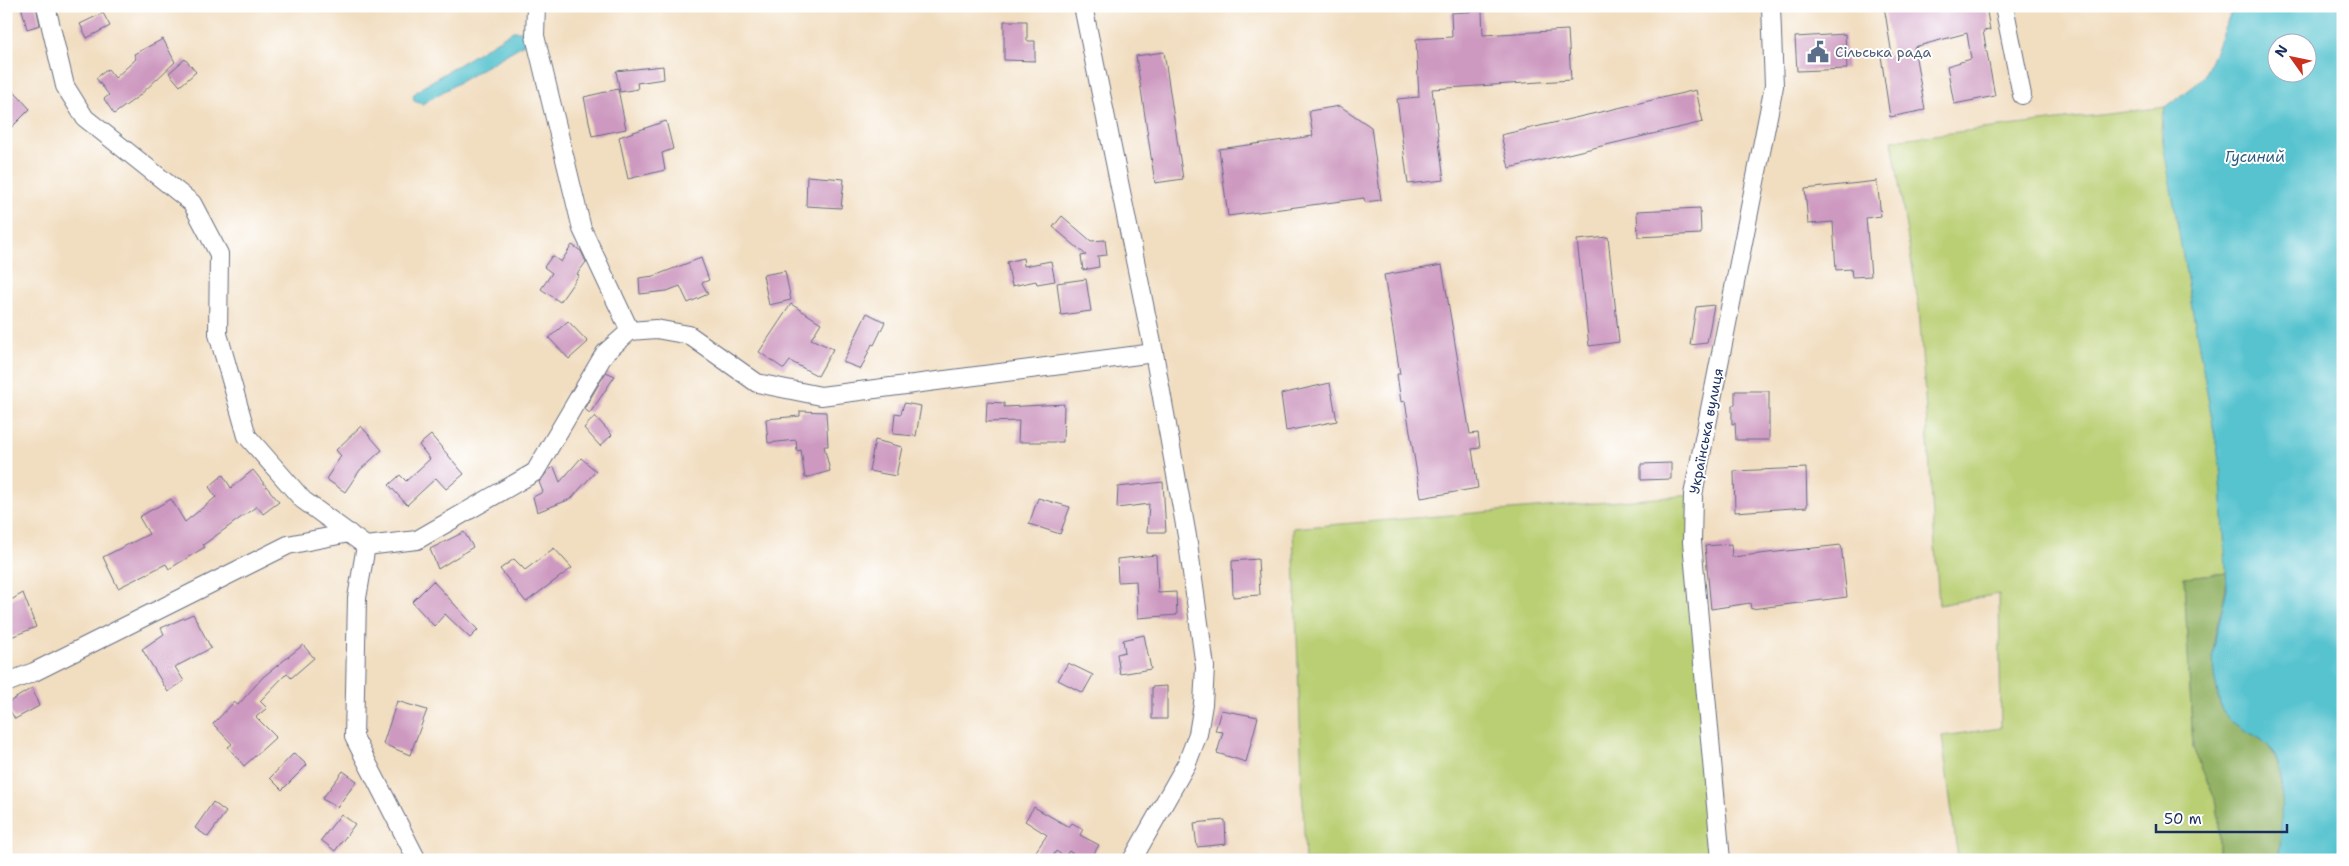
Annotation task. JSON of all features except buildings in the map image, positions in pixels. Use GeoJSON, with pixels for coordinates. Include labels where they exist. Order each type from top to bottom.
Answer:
{"type":"FeatureCollection","features":[{"type":"Feature","properties":{"kind":"street"},"geometry":{"type":"LineString","coordinates":[[46,6],[65,86],[86,118],[192,203],[219,254],[218,334],[247,436],[303,500],[366,546],[417,540],[535,472],[604,353],[630,331],[656,329],[689,335],[757,383],[821,396],[1154,353]]}},
{"type":"Feature","properties":{"kind":"street"},"geometry":{"type":"LineString","coordinates":[[536,6],[535,36],[582,229],[630,331]]}},
{"type":"Feature","properties":{"kind":"street"},"geometry":{"type":"LineString","coordinates":[[1083,6],[1154,353],[1188,536],[1205,667],[1203,704],[1198,734],[1182,770],[1132,860]]}},
{"type":"Feature","properties":{"kind":"street","name":"Українська вулиця"},"geometry":{"type":"LineString","coordinates":[[1722,860],[1693,552],[1693,495],[1774,86],[1771,6]]}},
{"type":"Feature","properties":{"kind":"street"},"geometry":{"type":"LineString","coordinates":[[2004,6],[2022,95]]}},
{"type":"Feature","properties":{"kind":"street"},"geometry":{"type":"LineString","coordinates":[[6,683],[34,672],[288,545],[349,533]]}},
{"type":"Feature","properties":{"kind":"street"},"geometry":{"type":"LineString","coordinates":[[366,546],[357,598],[354,737],[417,860]]}},
{"type":"Feature","properties":{"kind":"green space"},"geometry":{"type":"Polygon","coordinates":[[[2166,107],[2162,118],[2161,130],[2220,465],[2227,573],[2184,577],[2193,748],[2217,804],[2219,860],[1958,860],[1942,736],[2001,728],[1999,594],[1939,605],[1919,308],[1892,140],[2166,107]]]}},
{"type":"Feature","properties":{"kind":"green space"},"geometry":{"type":"Polygon","coordinates":[[[1693,495],[1721,860],[1305,860],[1293,528],[1693,495]]]}},
{"type":"Feature","properties":{"kind":"green space"},"geometry":{"type":"Polygon","coordinates":[[[2227,573],[2226,590],[2215,636],[2214,649],[2214,669],[2219,698],[2224,714],[2239,727],[2262,740],[2271,750],[2278,764],[2283,796],[2280,860],[2219,860],[2217,804],[2193,748],[2184,577],[2227,573]]]}},
{"type":"Feature","properties":{"kind":"water","name":"Гусиний"},"geometry":{"type":"Polygon","coordinates":[[[2234,6],[2343,6],[2343,860],[2280,860],[2282,784],[2279,766],[2273,751],[2262,740],[2230,721],[2221,709],[2214,675],[2213,655],[2227,588],[2220,465],[2164,149],[2162,119],[2166,107],[2204,76],[2234,6]]]}},
{"type":"Feature","properties":{"kind":"water"},"geometry":{"type":"Polygon","coordinates":[[[513,31],[524,31],[524,44],[422,104],[414,101],[413,95],[424,86],[513,31]]]}},
{"type":"Feature","properties":{"kind":"place","name":"Сільська рада"},"geometry":{"type":"Point","coordinates":[1818,52]}}]}
